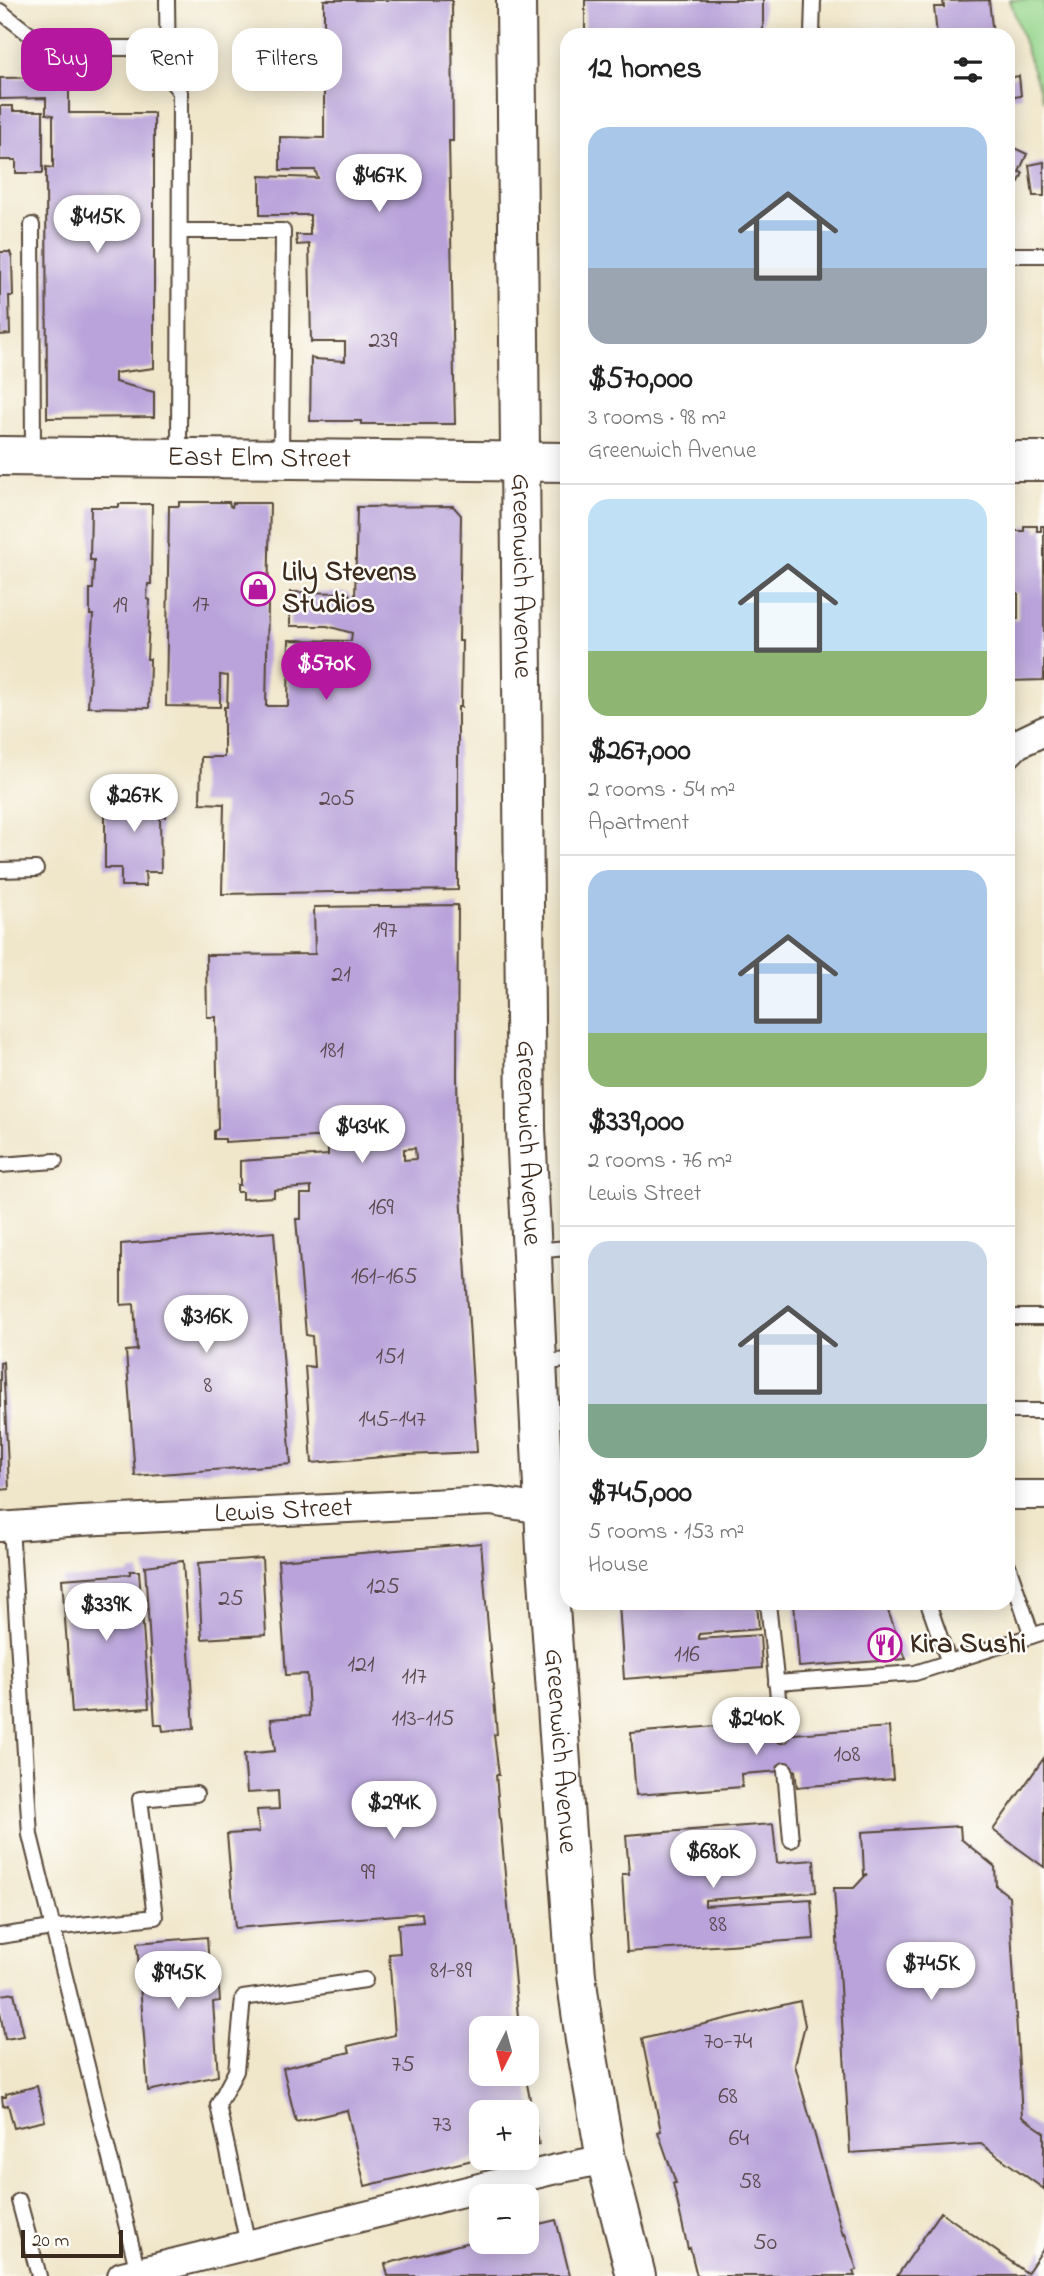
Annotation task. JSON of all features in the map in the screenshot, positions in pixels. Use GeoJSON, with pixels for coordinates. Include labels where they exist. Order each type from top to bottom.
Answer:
{"type":"FeatureCollection","features":[{"type":"Feature","properties":{"kind":"main road","name":"Greenwich Avenue"},"geometry":{"type":"LineString","coordinates":[[516,0],[524,1073],[549,1250],[555,1511],[576,1976],[606,2158],[636,2276]]}},
{"type":"Feature","properties":{"kind":"main road","name":"East Elm Street"},"geometry":{"type":"LineString","coordinates":[[16,456],[560,462]]}},
{"type":"Feature","properties":{"kind":"main road"},"geometry":{"type":"LineString","coordinates":[[1015,461],[1044,461]]}},
{"type":"Feature","properties":{"kind":"street"},"geometry":{"type":"LineString","coordinates":[[1015,746],[1044,732]]}},
{"type":"Feature","properties":{"kind":"street"},"geometry":{"type":"LineString","coordinates":[[1015,1495],[1044,1495]]}},
{"type":"Feature","properties":{"kind":"street","name":"Lewis Street"},"geometry":{"type":"LineString","coordinates":[[6,1527],[491,1501],[555,1511]]}},
{"type":"Feature","properties":{"kind":"street"},"geometry":{"type":"LineString","coordinates":[[130,2274],[606,2158]]}},
{"type":"Feature","properties":{"kind":"lane"},"geometry":{"type":"LineString","coordinates":[[167,0],[167,28]]}},
{"type":"Feature","properties":{"kind":"lane"},"geometry":{"type":"LineString","coordinates":[[812,28],[813,0]]}},
{"type":"Feature","properties":{"kind":"lane"},"geometry":{"type":"LineString","coordinates":[[0,11],[47,48],[126,48]]}},
{"type":"Feature","properties":{"kind":"lane"},"geometry":{"type":"LineString","coordinates":[[179,91],[179,458]]}},
{"type":"Feature","properties":{"kind":"lane"},"geometry":{"type":"LineString","coordinates":[[16,456],[32,225]]}},
{"type":"Feature","properties":{"kind":"lane"},"geometry":{"type":"LineString","coordinates":[[180,231],[283,231],[281,459]]}},
{"type":"Feature","properties":{"kind":"lane"},"geometry":{"type":"LineString","coordinates":[[1015,255],[1044,255]]}},
{"type":"Feature","properties":{"kind":"lane"},"geometry":{"type":"LineString","coordinates":[[0,870],[36,869]]}},
{"type":"Feature","properties":{"kind":"lane"},"geometry":{"type":"LineString","coordinates":[[0,1165],[55,1161]]}},
{"type":"Feature","properties":{"kind":"lane"},"geometry":{"type":"LineString","coordinates":[[1015,1317],[1044,1317]]}},
{"type":"Feature","properties":{"kind":"lane"},"geometry":{"type":"LineString","coordinates":[[1015,1412],[1044,1411]]}},
{"type":"Feature","properties":{"kind":"lane"},"geometry":{"type":"LineString","coordinates":[[6,1527],[30,1835],[130,2274]]}},
{"type":"Feature","properties":{"kind":"lane"},"geometry":{"type":"LineString","coordinates":[[776,1683],[915,1673],[1038,1634],[1015,1581]]}},
{"type":"Feature","properties":{"kind":"lane"},"geometry":{"type":"LineString","coordinates":[[769,1610],[782,1735]]}},
{"type":"Feature","properties":{"kind":"lane"},"geometry":{"type":"LineString","coordinates":[[930,1610],[949,1663]]}},
{"type":"Feature","properties":{"kind":"lane"},"geometry":{"type":"LineString","coordinates":[[785,1770],[791,1840]]}},
{"type":"Feature","properties":{"kind":"lane"},"geometry":{"type":"LineString","coordinates":[[0,1936],[155,1917],[140,1799],[196,1794]]}},
{"type":"Feature","properties":{"kind":"lane"},"geometry":{"type":"LineString","coordinates":[[248,2245],[218,2105],[236,2071],[243,1998],[365,1980]]}},
{"type":"Feature","properties":{"kind":"lane"},"geometry":{"type":"LineString","coordinates":[[19,2201],[39,2276]]}},
{"type":"Feature","properties":{"kind":"green space"},"geometry":{"type":"Polygon","coordinates":[[[1010,0],[1044,0],[1044,100],[1043,100],[1010,0]]]}},
{"type":"Feature","properties":{"kind":"building"},"geometry":{"type":"Polygon","coordinates":[[[324,0],[452,0],[453,141],[449,141],[455,424],[310,421],[311,357],[345,361],[345,342],[311,342],[309,244],[297,245],[296,235],[310,235],[310,215],[260,215],[260,176],[318,178],[315,170],[280,170],[280,137],[324,138],[324,91],[342,91],[342,28],[324,28],[324,0]]]}},
{"type":"Feature","properties":{"kind":"building"},"geometry":{"type":"Polygon","coordinates":[[[585,0],[763,0],[763,28],[585,28],[585,0]]]}},
{"type":"Feature","properties":{"kind":"building"},"geometry":{"type":"Polygon","coordinates":[[[989,0],[992,28],[936,28],[934,7],[944,7],[943,1],[989,0]]]}},
{"type":"Feature","properties":{"kind":"building"},"geometry":{"type":"Polygon","coordinates":[[[1019,76],[1021,96],[1015,97],[1015,77],[1019,76]]]}},
{"type":"Feature","properties":{"kind":"building"},"geometry":{"type":"Polygon","coordinates":[[[0,78],[21,78],[21,91],[69,91],[69,113],[154,113],[154,368],[115,373],[115,382],[154,392],[154,417],[47,418],[46,167],[53,168],[53,115],[46,114],[46,98],[0,99],[0,78]]]}},
{"type":"Feature","properties":{"kind":"building"},"geometry":{"type":"Polygon","coordinates":[[[0,106],[13,106],[13,111],[43,111],[43,173],[16,173],[16,160],[0,160],[0,106]]]}},
{"type":"Feature","properties":{"kind":"building"},"geometry":{"type":"Polygon","coordinates":[[[1015,148],[1027,154],[1019,172],[1023,173],[1019,182],[1015,180],[1015,148]]]}},
{"type":"Feature","properties":{"kind":"building"},"geometry":{"type":"Polygon","coordinates":[[[1044,162],[1044,196],[1033,196],[1029,165],[1044,162]]]}},
{"type":"Feature","properties":{"kind":"building"},"geometry":{"type":"Polygon","coordinates":[[[0,252],[10,252],[12,258],[13,296],[9,296],[10,334],[0,335],[0,252]]]}},
{"type":"Feature","properties":{"kind":"building"},"geometry":{"type":"Polygon","coordinates":[[[179,502],[229,502],[232,507],[233,503],[270,503],[266,706],[288,706],[289,640],[351,641],[352,633],[327,626],[290,626],[290,592],[348,593],[355,601],[357,507],[453,506],[461,515],[458,890],[222,894],[224,804],[200,803],[201,757],[224,757],[224,707],[227,707],[228,676],[220,675],[220,707],[166,706],[169,506],[179,506],[179,502]]]}},
{"type":"Feature","properties":{"kind":"building"},"geometry":{"type":"Polygon","coordinates":[[[119,504],[152,504],[151,584],[148,584],[147,599],[150,600],[147,659],[150,659],[149,708],[88,707],[93,615],[90,615],[90,589],[93,589],[94,560],[90,560],[91,507],[119,507],[119,504]]]}},
{"type":"Feature","properties":{"kind":"building"},"geometry":{"type":"Polygon","coordinates":[[[1024,526],[1037,526],[1037,531],[1041,531],[1041,526],[1044,526],[1044,680],[1015,681],[1015,619],[1018,619],[1018,593],[1015,593],[1015,531],[1024,531],[1024,526]]]}},
{"type":"Feature","properties":{"kind":"building"},"geometry":{"type":"Polygon","coordinates":[[[112,786],[128,786],[128,792],[160,792],[160,797],[166,797],[166,817],[160,817],[161,872],[145,872],[146,886],[121,886],[121,868],[105,868],[105,793],[113,793],[112,786]]]}},
{"type":"Feature","properties":{"kind":"building"},"geometry":{"type":"Polygon","coordinates":[[[458,905],[458,1145],[477,1452],[312,1463],[305,1366],[314,1367],[312,1336],[306,1335],[296,1219],[301,1219],[301,1194],[311,1194],[311,1187],[274,1190],[274,1197],[242,1199],[242,1192],[237,1192],[237,1185],[240,1185],[240,1161],[328,1155],[331,1136],[225,1142],[225,1139],[214,1139],[214,1131],[218,1129],[216,1017],[207,1017],[206,955],[315,954],[314,907],[458,905]],[[415,1148],[404,1149],[404,1160],[416,1159],[415,1148]]]}},
{"type":"Feature","properties":{"kind":"building"},"geometry":{"type":"Polygon","coordinates":[[[274,1232],[291,1464],[135,1476],[126,1351],[137,1350],[134,1304],[121,1305],[121,1244],[274,1232]]]}},
{"type":"Feature","properties":{"kind":"building"},"geometry":{"type":"Polygon","coordinates":[[[3,1362],[9,1489],[0,1490],[0,1363],[3,1362]]]}},
{"type":"Feature","properties":{"kind":"building"},"geometry":{"type":"Polygon","coordinates":[[[481,1543],[497,1734],[494,1735],[499,1775],[496,1775],[518,2016],[469,2016],[469,2086],[527,2086],[530,2100],[469,2100],[469,2161],[365,2186],[347,2110],[296,2122],[283,2068],[350,2052],[348,2046],[395,2035],[389,1954],[400,1953],[398,1924],[423,1922],[422,1913],[235,1928],[227,1834],[259,1832],[257,1810],[279,1809],[278,1791],[247,1793],[244,1754],[275,1751],[271,1719],[309,1716],[307,1674],[286,1675],[278,1560],[481,1543]]]}},
{"type":"Feature","properties":{"kind":"building"},"geometry":{"type":"Polygon","coordinates":[[[262,1558],[266,1635],[202,1639],[198,1563],[262,1558]]]}},
{"type":"Feature","properties":{"kind":"building"},"geometry":{"type":"Polygon","coordinates":[[[183,1561],[194,1728],[163,1731],[162,1725],[155,1725],[145,1566],[183,1561]]]}},
{"type":"Feature","properties":{"kind":"building"},"geometry":{"type":"Polygon","coordinates":[[[130,1571],[139,1571],[149,1708],[72,1713],[62,1579],[130,1574],[130,1571]]]}},
{"type":"Feature","properties":{"kind":"building"},"geometry":{"type":"Polygon","coordinates":[[[619,1610],[758,1610],[759,1629],[699,1634],[699,1639],[760,1635],[762,1668],[624,1679],[619,1610]]]}},
{"type":"Feature","properties":{"kind":"building"},"geometry":{"type":"Polygon","coordinates":[[[795,1610],[888,1610],[906,1659],[799,1667],[795,1610]]]}},
{"type":"Feature","properties":{"kind":"building"},"geometry":{"type":"Polygon","coordinates":[[[766,1722],[767,1736],[889,1727],[893,1779],[797,1787],[795,1770],[741,1774],[742,1787],[636,1795],[631,1733],[766,1722]]]}},
{"type":"Feature","properties":{"kind":"building"},"geometry":{"type":"Polygon","coordinates":[[[1044,1758],[1044,1867],[993,1830],[1044,1758]]]}},
{"type":"Feature","properties":{"kind":"building"},"geometry":{"type":"Polygon","coordinates":[[[773,1824],[777,1863],[814,1860],[816,1892],[705,1900],[705,1906],[811,1899],[814,1939],[627,1952],[622,1874],[629,1874],[626,1835],[773,1824]]]}},
{"type":"Feature","properties":{"kind":"building"},"geometry":{"type":"Polygon","coordinates":[[[960,1826],[961,1839],[995,1867],[996,1886],[1009,1896],[1022,2117],[1044,2132],[1044,2189],[981,2144],[850,2153],[834,1888],[854,1888],[867,1874],[864,1875],[862,1832],[960,1826]]]}},
{"type":"Feature","properties":{"kind":"building"},"geometry":{"type":"Polygon","coordinates":[[[207,1937],[209,1966],[217,1965],[220,2001],[213,2002],[218,2076],[148,2091],[137,1943],[207,1937]]]}},
{"type":"Feature","properties":{"kind":"building"},"geometry":{"type":"Polygon","coordinates":[[[14,1993],[24,2036],[5,2039],[0,1995],[14,1993]]]}},
{"type":"Feature","properties":{"kind":"building"},"geometry":{"type":"Polygon","coordinates":[[[800,2001],[805,2025],[795,2065],[843,2235],[845,2234],[857,2270],[853,2271],[855,2276],[697,2276],[673,2183],[676,2183],[658,2132],[661,2131],[642,2039],[800,2001]]]}},
{"type":"Feature","properties":{"kind":"building"},"geometry":{"type":"Polygon","coordinates":[[[37,2086],[45,2121],[14,2128],[8,2105],[3,2106],[2,2097],[37,2086]]]}},
{"type":"Feature","properties":{"kind":"building"},"geometry":{"type":"Polygon","coordinates":[[[941,2212],[1027,2273],[1044,2248],[1044,2276],[897,2276],[941,2212]]]}},
{"type":"Feature","properties":{"kind":"building"},"geometry":{"type":"Polygon","coordinates":[[[556,2220],[570,2276],[388,2276],[385,2264],[469,2242],[469,2254],[539,2254],[539,2224],[556,2220]]]}},
{"type":"Feature","properties":{"kind":"place","name":"Lily Stevens Studios"},"geometry":{"type":"Point","coordinates":[258,589]}},
{"type":"Feature","properties":{"kind":"place","name":"Kira Sushi"},"geometry":{"type":"Point","coordinates":[885,1645]}}]}
